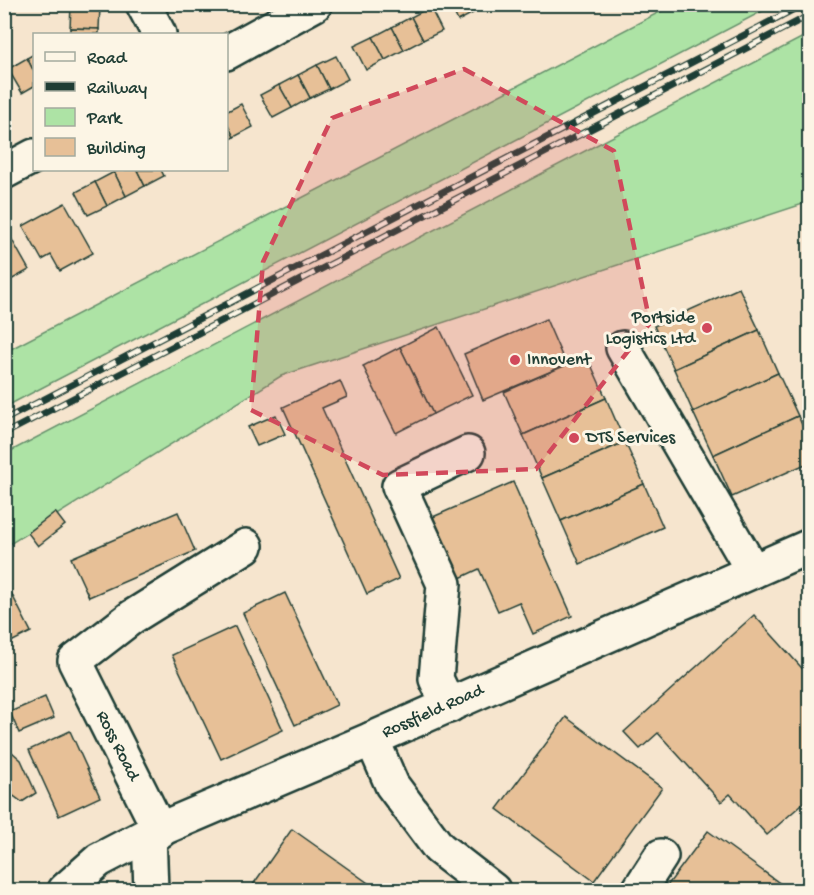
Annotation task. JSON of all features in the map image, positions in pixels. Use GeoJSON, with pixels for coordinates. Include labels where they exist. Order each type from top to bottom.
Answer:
{"type":"FeatureCollection","features":[{"type":"Feature","properties":{"kind":"street"},"geometry":{"type":"LineString","coordinates":[[143,4],[158,33]]}},
{"type":"Feature","properties":{"kind":"street"},"geometry":{"type":"LineString","coordinates":[[228,52],[315,4]]}},
{"type":"Feature","properties":{"kind":"street"},"geometry":{"type":"LineString","coordinates":[[4,172],[33,157]]}},
{"type":"Feature","properties":{"kind":"street"},"geometry":{"type":"LineString","coordinates":[[623,348],[753,571]]}},
{"type":"Feature","properties":{"kind":"street"},"geometry":{"type":"LineString","coordinates":[[449,706],[436,679],[444,584],[399,486],[468,453]]}},
{"type":"Feature","properties":{"kind":"street","name":"Ross Road"},"geometry":{"type":"LineString","coordinates":[[154,832],[75,661],[132,617],[246,546]]}},
{"type":"Feature","properties":{"kind":"street","name":"Rossfield Road"},"geometry":{"type":"LineString","coordinates":[[65,891],[99,860],[154,832],[372,740],[810,546]]}},
{"type":"Feature","properties":{"kind":"street"},"geometry":{"type":"LineString","coordinates":[[372,740],[392,785],[439,848],[494,891]]}},
{"type":"Feature","properties":{"kind":"street"},"geometry":{"type":"LineString","coordinates":[[151,891],[154,832]]}},
{"type":"Feature","properties":{"kind":"street"},"geometry":{"type":"LineString","coordinates":[[639,891],[661,856]]}},
{"type":"Feature","properties":{"kind":"highlighted area"},"geometry":{"type":"Polygon","coordinates":[[[464,69],[614,151],[650,323],[536,469],[383,475],[251,410],[263,262],[332,118],[464,69]]]}},
{"type":"Feature","properties":{"kind":"green space"},"geometry":{"type":"Polygon","coordinates":[[[673,5],[774,5],[5,407],[5,352],[673,5]]]}},
{"type":"Feature","properties":{"kind":"green space"},"geometry":{"type":"Polygon","coordinates":[[[809,34],[809,202],[281,376],[5,547],[5,454],[809,34]]]}},
{"type":"Feature","properties":{"kind":"building"},"geometry":{"type":"Polygon","coordinates":[[[450,4],[474,4],[477,11],[458,21],[450,4]]]}},
{"type":"Feature","properties":{"kind":"building"},"geometry":{"type":"Polygon","coordinates":[[[71,6],[100,7],[99,29],[70,28],[71,6]]]}},
{"type":"Feature","properties":{"kind":"building"},"geometry":{"type":"Polygon","coordinates":[[[430,7],[442,31],[423,40],[411,17],[430,7]]]}},
{"type":"Feature","properties":{"kind":"building"},"geometry":{"type":"Polygon","coordinates":[[[411,17],[423,40],[404,50],[392,27],[411,17]]]}},
{"type":"Feature","properties":{"kind":"building"},"geometry":{"type":"Polygon","coordinates":[[[392,27],[404,50],[385,60],[373,37],[392,27]]]}},
{"type":"Feature","properties":{"kind":"building"},"geometry":{"type":"Polygon","coordinates":[[[70,28],[99,29],[99,33],[70,33],[70,28]]]}},
{"type":"Feature","properties":{"kind":"building"},"geometry":{"type":"Polygon","coordinates":[[[373,37],[385,60],[366,70],[354,46],[373,37]]]}},
{"type":"Feature","properties":{"kind":"building"},"geometry":{"type":"Polygon","coordinates":[[[33,55],[33,70],[27,58],[33,55]]]}},
{"type":"Feature","properties":{"kind":"building"},"geometry":{"type":"Polygon","coordinates":[[[336,56],[348,79],[329,89],[317,65],[336,56]]]}},
{"type":"Feature","properties":{"kind":"building"},"geometry":{"type":"Polygon","coordinates":[[[27,58],[33,70],[33,87],[22,93],[8,69],[27,58]]]}},
{"type":"Feature","properties":{"kind":"building"},"geometry":{"type":"Polygon","coordinates":[[[317,65],[329,89],[310,98],[298,75],[317,65]]]}},
{"type":"Feature","properties":{"kind":"building"},"geometry":{"type":"Polygon","coordinates":[[[298,75],[310,98],[292,108],[279,85],[298,75]]]}},
{"type":"Feature","properties":{"kind":"building"},"geometry":{"type":"Polygon","coordinates":[[[279,85],[292,108],[273,118],[260,95],[279,85]]]}},
{"type":"Feature","properties":{"kind":"building"},"geometry":{"type":"Polygon","coordinates":[[[241,104],[253,127],[234,137],[228,126],[228,111],[241,104]]]}},
{"type":"Feature","properties":{"kind":"building"},"geometry":{"type":"Polygon","coordinates":[[[228,126],[234,137],[228,140],[228,126]]]}},
{"type":"Feature","properties":{"kind":"building"},"geometry":{"type":"Polygon","coordinates":[[[138,171],[145,186],[126,196],[114,172],[138,171]]]}},
{"type":"Feature","properties":{"kind":"building"},"geometry":{"type":"Polygon","coordinates":[[[138,171],[162,171],[164,176],[145,186],[138,171]]]}},
{"type":"Feature","properties":{"kind":"building"},"geometry":{"type":"Polygon","coordinates":[[[114,172],[126,196],[107,206],[95,182],[114,172]]]}},
{"type":"Feature","properties":{"kind":"building"},"geometry":{"type":"Polygon","coordinates":[[[95,182],[107,206],[88,215],[76,192],[95,182]]]}},
{"type":"Feature","properties":{"kind":"building"},"geometry":{"type":"Polygon","coordinates":[[[65,203],[93,253],[60,271],[51,255],[42,260],[23,226],[65,203]]]}},
{"type":"Feature","properties":{"kind":"building"},"geometry":{"type":"Polygon","coordinates":[[[7,231],[29,270],[9,281],[4,272],[4,232],[7,231]]]}},
{"type":"Feature","properties":{"kind":"building","name":"Portside Logistics Ltd"},"geometry":{"type":"Polygon","coordinates":[[[739,288],[759,330],[674,369],[654,326],[739,288]]]}},
{"type":"Feature","properties":{"kind":"building","name":"Innovent"},"geometry":{"type":"Polygon","coordinates":[[[546,319],[566,365],[483,400],[464,354],[546,319]]]}},
{"type":"Feature","properties":{"kind":"building"},"geometry":{"type":"Polygon","coordinates":[[[439,327],[472,395],[433,414],[400,347],[439,327]]]}},
{"type":"Feature","properties":{"kind":"building"},"geometry":{"type":"Polygon","coordinates":[[[759,330],[778,373],[693,412],[674,369],[759,330]]]}},
{"type":"Feature","properties":{"kind":"building"},"geometry":{"type":"Polygon","coordinates":[[[400,347],[433,414],[396,433],[363,366],[400,347]]]}},
{"type":"Feature","properties":{"kind":"building"},"geometry":{"type":"Polygon","coordinates":[[[587,356],[606,398],[523,435],[504,392],[587,356]]]}},
{"type":"Feature","properties":{"kind":"building"},"geometry":{"type":"Polygon","coordinates":[[[778,373],[798,416],[713,455],[693,412],[778,373]]]}},
{"type":"Feature","properties":{"kind":"building"},"geometry":{"type":"Polygon","coordinates":[[[340,381],[347,397],[322,408],[399,579],[367,594],[283,407],[340,381]]]}},
{"type":"Feature","properties":{"kind":"building","name":"DTS Services"},"geometry":{"type":"Polygon","coordinates":[[[606,398],[625,442],[542,478],[523,435],[606,398]]]}},
{"type":"Feature","properties":{"kind":"building"},"geometry":{"type":"Polygon","coordinates":[[[276,415],[285,434],[257,446],[248,427],[276,415]]]}},
{"type":"Feature","properties":{"kind":"building"},"geometry":{"type":"Polygon","coordinates":[[[798,416],[810,442],[810,462],[732,497],[713,455],[798,416]]]}},
{"type":"Feature","properties":{"kind":"building"},"geometry":{"type":"Polygon","coordinates":[[[625,442],[644,484],[561,521],[542,478],[625,442]]]}},
{"type":"Feature","properties":{"kind":"building"},"geometry":{"type":"Polygon","coordinates":[[[513,482],[572,616],[533,634],[519,602],[498,611],[479,569],[460,578],[433,517],[513,482]]]}},
{"type":"Feature","properties":{"kind":"building"},"geometry":{"type":"Polygon","coordinates":[[[644,484],[663,527],[580,564],[561,521],[644,484]]]}},
{"type":"Feature","properties":{"kind":"building"},"geometry":{"type":"Polygon","coordinates":[[[55,512],[65,525],[38,546],[28,533],[55,512]]]}},
{"type":"Feature","properties":{"kind":"building"},"geometry":{"type":"Polygon","coordinates":[[[178,512],[195,551],[89,597],[71,558],[178,512]]]}},
{"type":"Feature","properties":{"kind":"building"},"geometry":{"type":"Polygon","coordinates":[[[4,579],[31,632],[11,642],[4,629],[4,579]]]}},
{"type":"Feature","properties":{"kind":"building"},"geometry":{"type":"Polygon","coordinates":[[[285,593],[337,705],[295,725],[243,613],[285,593]]]}},
{"type":"Feature","properties":{"kind":"building"},"geometry":{"type":"Polygon","coordinates":[[[754,615],[810,677],[810,797],[767,835],[730,794],[721,802],[658,733],[640,749],[624,732],[754,615]]]}},
{"type":"Feature","properties":{"kind":"building"},"geometry":{"type":"Polygon","coordinates":[[[235,626],[283,730],[221,759],[172,655],[235,626]]]}},
{"type":"Feature","properties":{"kind":"building"},"geometry":{"type":"Polygon","coordinates":[[[45,697],[54,718],[19,733],[10,712],[45,697]]]}},
{"type":"Feature","properties":{"kind":"building"},"geometry":{"type":"Polygon","coordinates":[[[566,717],[662,788],[594,881],[497,809],[566,717]]]}},
{"type":"Feature","properties":{"kind":"building"},"geometry":{"type":"Polygon","coordinates":[[[70,731],[100,797],[59,816],[29,750],[70,731]]]}},
{"type":"Feature","properties":{"kind":"building"},"geometry":{"type":"Polygon","coordinates":[[[4,745],[21,760],[36,793],[22,802],[4,789],[4,745]]]}},
{"type":"Feature","properties":{"kind":"building"},"geometry":{"type":"Polygon","coordinates":[[[292,829],[378,890],[250,889],[292,829]]]}},
{"type":"Feature","properties":{"kind":"building"},"geometry":{"type":"Polygon","coordinates":[[[708,831],[789,890],[664,890],[708,831]]]}},
{"type":"Feature","properties":{"kind":"railway"},"geometry":{"type":"LineString","coordinates":[[4,420],[804,4]]}},
{"type":"Feature","properties":{"kind":"railway"},"geometry":{"type":"LineString","coordinates":[[4,434],[810,15]]}},
{"type":"Feature","properties":{"kind":"place","name":"Portside Logistics Ltd"},"geometry":{"type":"Point","coordinates":[707,328]}},
{"type":"Feature","properties":{"kind":"place","name":"Innovent"},"geometry":{"type":"Point","coordinates":[515,360]}},
{"type":"Feature","properties":{"kind":"place","name":"DTS Services"},"geometry":{"type":"Point","coordinates":[574,438]}}]}
